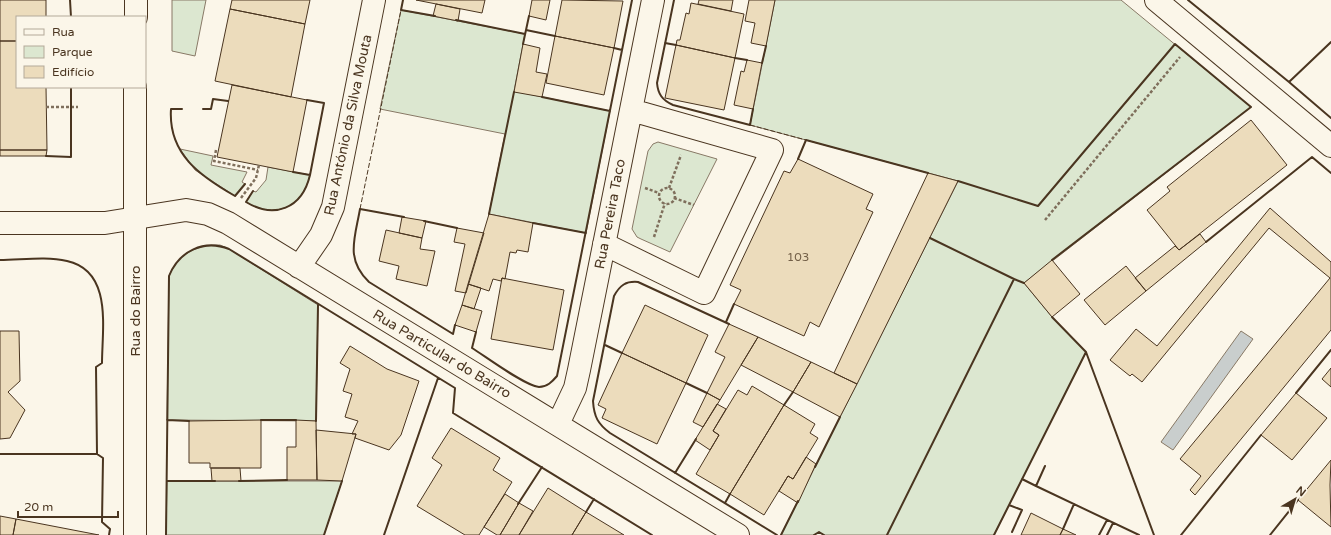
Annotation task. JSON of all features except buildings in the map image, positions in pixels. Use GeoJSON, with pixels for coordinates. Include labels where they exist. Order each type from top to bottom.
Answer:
{"type":"FeatureCollection","features":[{"type":"Feature","properties":{"kind":"street"},"geometry":{"type":"LineString","coordinates":[[136,0],[136,16]]}},
{"type":"Feature","properties":{"kind":"street","name":"Rua António da Silva Mouta"},"geometry":{"type":"LineString","coordinates":[[300,267],[321,234],[333,207],[374,0]]}},
{"type":"Feature","properties":{"kind":"street","name":"Rua Pereira Taco"},"geometry":{"type":"LineString","coordinates":[[558,424],[575,388],[653,0]]}},
{"type":"Feature","properties":{"kind":"street"},"geometry":{"type":"LineString","coordinates":[[1156,0],[1331,146]]}},
{"type":"Feature","properties":{"kind":"street","name":"Rua do Bairro"},"geometry":{"type":"LineString","coordinates":[[135,88],[135,535]]}},
{"type":"Feature","properties":{"kind":"street"},"geometry":{"type":"LineString","coordinates":[[604,244],[704,293],[772,150],[631,110]]}},
{"type":"Feature","properties":{"kind":"street","name":"Rua Particular do Bairro"},"geometry":{"type":"LineString","coordinates":[[0,223],[105,223],[186,210],[208,214],[228,223],[738,535]]}},
{"type":"Feature","properties":{"kind":"path"},"geometry":{"type":"LineString","coordinates":[[1045,220],[1198,35]]}},
{"type":"Feature","properties":{"kind":"path"},"geometry":{"type":"LineString","coordinates":[[46,106],[78,107]]}},
{"type":"Feature","properties":{"kind":"path"},"geometry":{"type":"LineString","coordinates":[[669,188],[682,149]]}},
{"type":"Feature","properties":{"kind":"path"},"geometry":{"type":"LineString","coordinates":[[216,150],[214,161],[258,170]]}},
{"type":"Feature","properties":{"kind":"path"},"geometry":{"type":"LineString","coordinates":[[240,199],[256,178],[259,165]]}},
{"type":"Feature","properties":{"kind":"path"},"geometry":{"type":"LineString","coordinates":[[640,187],[660,193]]}},
{"type":"Feature","properties":{"kind":"path"},"geometry":{"type":"LineString","coordinates":[[669,188],[674,192],[674,198],[671,203],[665,203],[660,199],[660,193],[664,189],[669,188]]}},
{"type":"Feature","properties":{"kind":"path"},"geometry":{"type":"LineString","coordinates":[[674,198],[694,204]]}},
{"type":"Feature","properties":{"kind":"path"},"geometry":{"type":"LineString","coordinates":[[651,244],[665,203]]}},
{"type":"Feature","properties":{"kind":"green space"},"geometry":{"type":"Polygon","coordinates":[[[172,0],[206,0],[195,56],[172,51],[172,0]]]}},
{"type":"Feature","properties":{"kind":"green space"},"geometry":{"type":"Polygon","coordinates":[[[775,0],[1121,0],[1251,107],[1024,283],[1052,317],[1086,352],[994,535],[824,535],[819,532],[814,535],[781,535],[958,181],[750,125],[775,0]]]}},
{"type":"Feature","properties":{"kind":"green space"},"geometry":{"type":"Polygon","coordinates":[[[401,10],[525,34],[514,91],[610,111],[586,233],[489,214],[505,134],[380,109],[401,10]]]}},
{"type":"Feature","properties":{"kind":"green space"},"geometry":{"type":"Polygon","coordinates":[[[658,142],[717,159],[670,252],[637,237],[632,229],[648,151],[653,144],[658,142]]]}},
{"type":"Feature","properties":{"kind":"green space"},"geometry":{"type":"Polygon","coordinates":[[[180,149],[213,156],[211,165],[247,172],[242,182],[245,184],[235,196],[195,170],[180,149]]]}},
{"type":"Feature","properties":{"kind":"green space"},"geometry":{"type":"Polygon","coordinates":[[[268,167],[310,175],[301,196],[286,208],[267,210],[246,202],[253,191],[256,192],[266,180],[268,167]]]}},
{"type":"Feature","properties":{"kind":"green space"},"geometry":{"type":"Polygon","coordinates":[[[211,245],[220,245],[229,249],[318,305],[316,421],[167,420],[169,276],[178,261],[189,252],[211,245]]]}},
{"type":"Feature","properties":{"kind":"green space"},"geometry":{"type":"Polygon","coordinates":[[[167,481],[342,481],[324,535],[166,535],[167,481]]]}},
{"type":"Feature","properties":{"kind":"shaded area"},"geometry":{"type":"Polygon","coordinates":[[[1241,331],[1253,339],[1173,450],[1161,442],[1241,331]]]}},
{"type":"Feature","properties":{"kind":"fence"},"geometry":{"type":"LineString","coordinates":[[360,209],[401,10]]}},
{"type":"Feature","properties":{"kind":"fence"},"geometry":{"type":"LineString","coordinates":[[750,125],[806,140]]}},
{"type":"Feature","properties":{"kind":"wall"},"geometry":{"type":"LineString","coordinates":[[70,0],[71,16]]}},
{"type":"Feature","properties":{"kind":"wall"},"geometry":{"type":"LineString","coordinates":[[403,0],[401,10],[435,16]]}},
{"type":"Feature","properties":{"kind":"wall"},"geometry":{"type":"LineString","coordinates":[[476,332],[472,348],[524,382],[542,387],[549,384],[557,376],[632,0]]}},
{"type":"Feature","properties":{"kind":"wall"},"geometry":{"type":"LineString","coordinates":[[674,0],[657,83],[661,96],[673,105],[750,125],[753,109]]}},
{"type":"Feature","properties":{"kind":"wall"},"geometry":{"type":"LineString","coordinates":[[1188,0],[1289,82]]}},
{"type":"Feature","properties":{"kind":"wall"},"geometry":{"type":"LineString","coordinates":[[523,44],[529,16]]}},
{"type":"Feature","properties":{"kind":"wall"},"geometry":{"type":"LineString","coordinates":[[456,20],[525,34]]}},
{"type":"Feature","properties":{"kind":"wall"},"geometry":{"type":"LineString","coordinates":[[526,30],[555,36]]}},
{"type":"Feature","properties":{"kind":"wall"},"geometry":{"type":"LineString","coordinates":[[1331,42],[1289,82],[1331,118]]}},
{"type":"Feature","properties":{"kind":"wall"},"geometry":{"type":"LineString","coordinates":[[665,43],[676,45]]}},
{"type":"Feature","properties":{"kind":"wall"},"geometry":{"type":"LineString","coordinates":[[958,181],[1038,206],[1175,44],[1251,107],[1052,260]]}},
{"type":"Feature","properties":{"kind":"wall"},"geometry":{"type":"LineString","coordinates":[[762,63],[766,46]]}},
{"type":"Feature","properties":{"kind":"wall"},"geometry":{"type":"LineString","coordinates":[[614,48],[622,50]]}},
{"type":"Feature","properties":{"kind":"wall"},"geometry":{"type":"LineString","coordinates":[[735,58],[747,60]]}},
{"type":"Feature","properties":{"kind":"wall"},"geometry":{"type":"LineString","coordinates":[[46,156],[71,157],[71,88]]}},
{"type":"Feature","properties":{"kind":"wall"},"geometry":{"type":"LineString","coordinates":[[489,214],[514,92]]}},
{"type":"Feature","properties":{"kind":"wall"},"geometry":{"type":"LineString","coordinates":[[542,97],[610,111]]}},
{"type":"Feature","properties":{"kind":"wall"},"geometry":{"type":"LineString","coordinates":[[203,109],[211,109],[213,99],[228,101]]}},
{"type":"Feature","properties":{"kind":"wall"},"geometry":{"type":"LineString","coordinates":[[307,100],[324,103],[310,175]]}},
{"type":"Feature","properties":{"kind":"wall"},"geometry":{"type":"LineString","coordinates":[[182,109],[171,109],[171,125],[175,139],[189,162],[199,172],[235,196],[245,184]]}},
{"type":"Feature","properties":{"kind":"wall"},"geometry":{"type":"LineString","coordinates":[[798,159],[806,140],[928,173]]}},
{"type":"Feature","properties":{"kind":"wall"},"geometry":{"type":"LineString","coordinates":[[1206,242],[1312,157],[1331,173]]}},
{"type":"Feature","properties":{"kind":"wall"},"geometry":{"type":"LineString","coordinates":[[253,191],[246,202],[267,210],[286,208],[301,196],[310,175],[293,172]]}},
{"type":"Feature","properties":{"kind":"wall"},"geometry":{"type":"LineString","coordinates":[[404,217],[360,209],[354,239],[354,256],[357,265],[369,282],[453,334],[455,325]]}},
{"type":"Feature","properties":{"kind":"wall"},"geometry":{"type":"LineString","coordinates":[[424,221],[457,228]]}},
{"type":"Feature","properties":{"kind":"wall"},"geometry":{"type":"LineString","coordinates":[[533,223],[586,233]]}},
{"type":"Feature","properties":{"kind":"wall"},"geometry":{"type":"LineString","coordinates":[[887,535],[1014,279],[930,238]]}},
{"type":"Feature","properties":{"kind":"wall"},"geometry":{"type":"LineString","coordinates":[[166,535],[169,276],[173,267],[186,254],[193,249],[210,245],[229,249],[455,388],[453,413],[652,535]]}},
{"type":"Feature","properties":{"kind":"wall"},"geometry":{"type":"LineString","coordinates":[[0,260],[42,258],[67,261],[82,267],[92,276],[98,289],[102,303],[103,334],[102,363],[96,367],[97,454],[103,458],[102,522],[110,529],[109,535]]}},
{"type":"Feature","properties":{"kind":"wall"},"geometry":{"type":"LineString","coordinates":[[1014,279],[1024,283]]}},
{"type":"Feature","properties":{"kind":"wall"},"geometry":{"type":"LineString","coordinates":[[729,324],[638,282],[624,284],[614,296],[593,401],[594,411],[597,420],[610,433],[777,535]]}},
{"type":"Feature","properties":{"kind":"wall"},"geometry":{"type":"LineString","coordinates":[[726,322],[734,304]]}},
{"type":"Feature","properties":{"kind":"wall"},"geometry":{"type":"LineString","coordinates":[[316,421],[318,305]]}},
{"type":"Feature","properties":{"kind":"wall"},"geometry":{"type":"LineString","coordinates":[[994,535],[1086,352],[1052,317]]}},
{"type":"Feature","properties":{"kind":"wall"},"geometry":{"type":"LineString","coordinates":[[605,345],[622,353]]}},
{"type":"Feature","properties":{"kind":"wall"},"geometry":{"type":"LineString","coordinates":[[1296,393],[1331,350]]}},
{"type":"Feature","properties":{"kind":"wall"},"geometry":{"type":"LineString","coordinates":[[1086,352],[1154,535]]}},
{"type":"Feature","properties":{"kind":"wall"},"geometry":{"type":"LineString","coordinates":[[384,535],[438,378]]}},
{"type":"Feature","properties":{"kind":"wall"},"geometry":{"type":"LineString","coordinates":[[686,383],[707,393]]}},
{"type":"Feature","properties":{"kind":"wall"},"geometry":{"type":"LineString","coordinates":[[784,405],[793,392]]}},
{"type":"Feature","properties":{"kind":"wall"},"geometry":{"type":"LineString","coordinates":[[815,467],[840,417]]}},
{"type":"Feature","properties":{"kind":"wall"},"geometry":{"type":"LineString","coordinates":[[167,420],[189,421]]}},
{"type":"Feature","properties":{"kind":"wall"},"geometry":{"type":"LineString","coordinates":[[261,420],[296,420]]}},
{"type":"Feature","properties":{"kind":"wall"},"geometry":{"type":"LineString","coordinates":[[1181,535],[1261,435]]}},
{"type":"Feature","properties":{"kind":"wall"},"geometry":{"type":"LineString","coordinates":[[675,473],[696,439]]}},
{"type":"Feature","properties":{"kind":"wall"},"geometry":{"type":"LineString","coordinates":[[0,454],[97,454]]}},
{"type":"Feature","properties":{"kind":"wall"},"geometry":{"type":"LineString","coordinates":[[1022,479],[1036,486],[1045,466]]}},
{"type":"Feature","properties":{"kind":"wall"},"geometry":{"type":"LineString","coordinates":[[518,504],[542,467]]}},
{"type":"Feature","properties":{"kind":"wall"},"geometry":{"type":"LineString","coordinates":[[239,481],[287,480]]}},
{"type":"Feature","properties":{"kind":"wall"},"geometry":{"type":"LineString","coordinates":[[167,481],[215,481]]}},
{"type":"Feature","properties":{"kind":"wall"},"geometry":{"type":"LineString","coordinates":[[324,535],[342,481]]}},
{"type":"Feature","properties":{"kind":"wall"},"geometry":{"type":"LineString","coordinates":[[1036,486],[1139,535]]}},
{"type":"Feature","properties":{"kind":"wall"},"geometry":{"type":"LineString","coordinates":[[725,503],[730,494]]}},
{"type":"Feature","properties":{"kind":"wall"},"geometry":{"type":"LineString","coordinates":[[586,512],[594,499]]}},
{"type":"Feature","properties":{"kind":"wall"},"geometry":{"type":"LineString","coordinates":[[1270,535],[1298,500]]}},
{"type":"Feature","properties":{"kind":"wall"},"geometry":{"type":"LineString","coordinates":[[781,535],[798,501]]}},
{"type":"Feature","properties":{"kind":"wall"},"geometry":{"type":"LineString","coordinates":[[1063,529],[1074,504]]}},
{"type":"Feature","properties":{"kind":"wall"},"geometry":{"type":"LineString","coordinates":[[1009,505],[1022,510],[1012,532]]}},
{"type":"Feature","properties":{"kind":"wall"},"geometry":{"type":"LineString","coordinates":[[1099,535],[1107,520]]}},
{"type":"Feature","properties":{"kind":"wall"},"geometry":{"type":"LineString","coordinates":[[1107,535],[1113,523]]}},
{"type":"Feature","properties":{"kind":"wall"},"geometry":{"type":"LineString","coordinates":[[814,535],[819,532],[824,535]]}}]}
